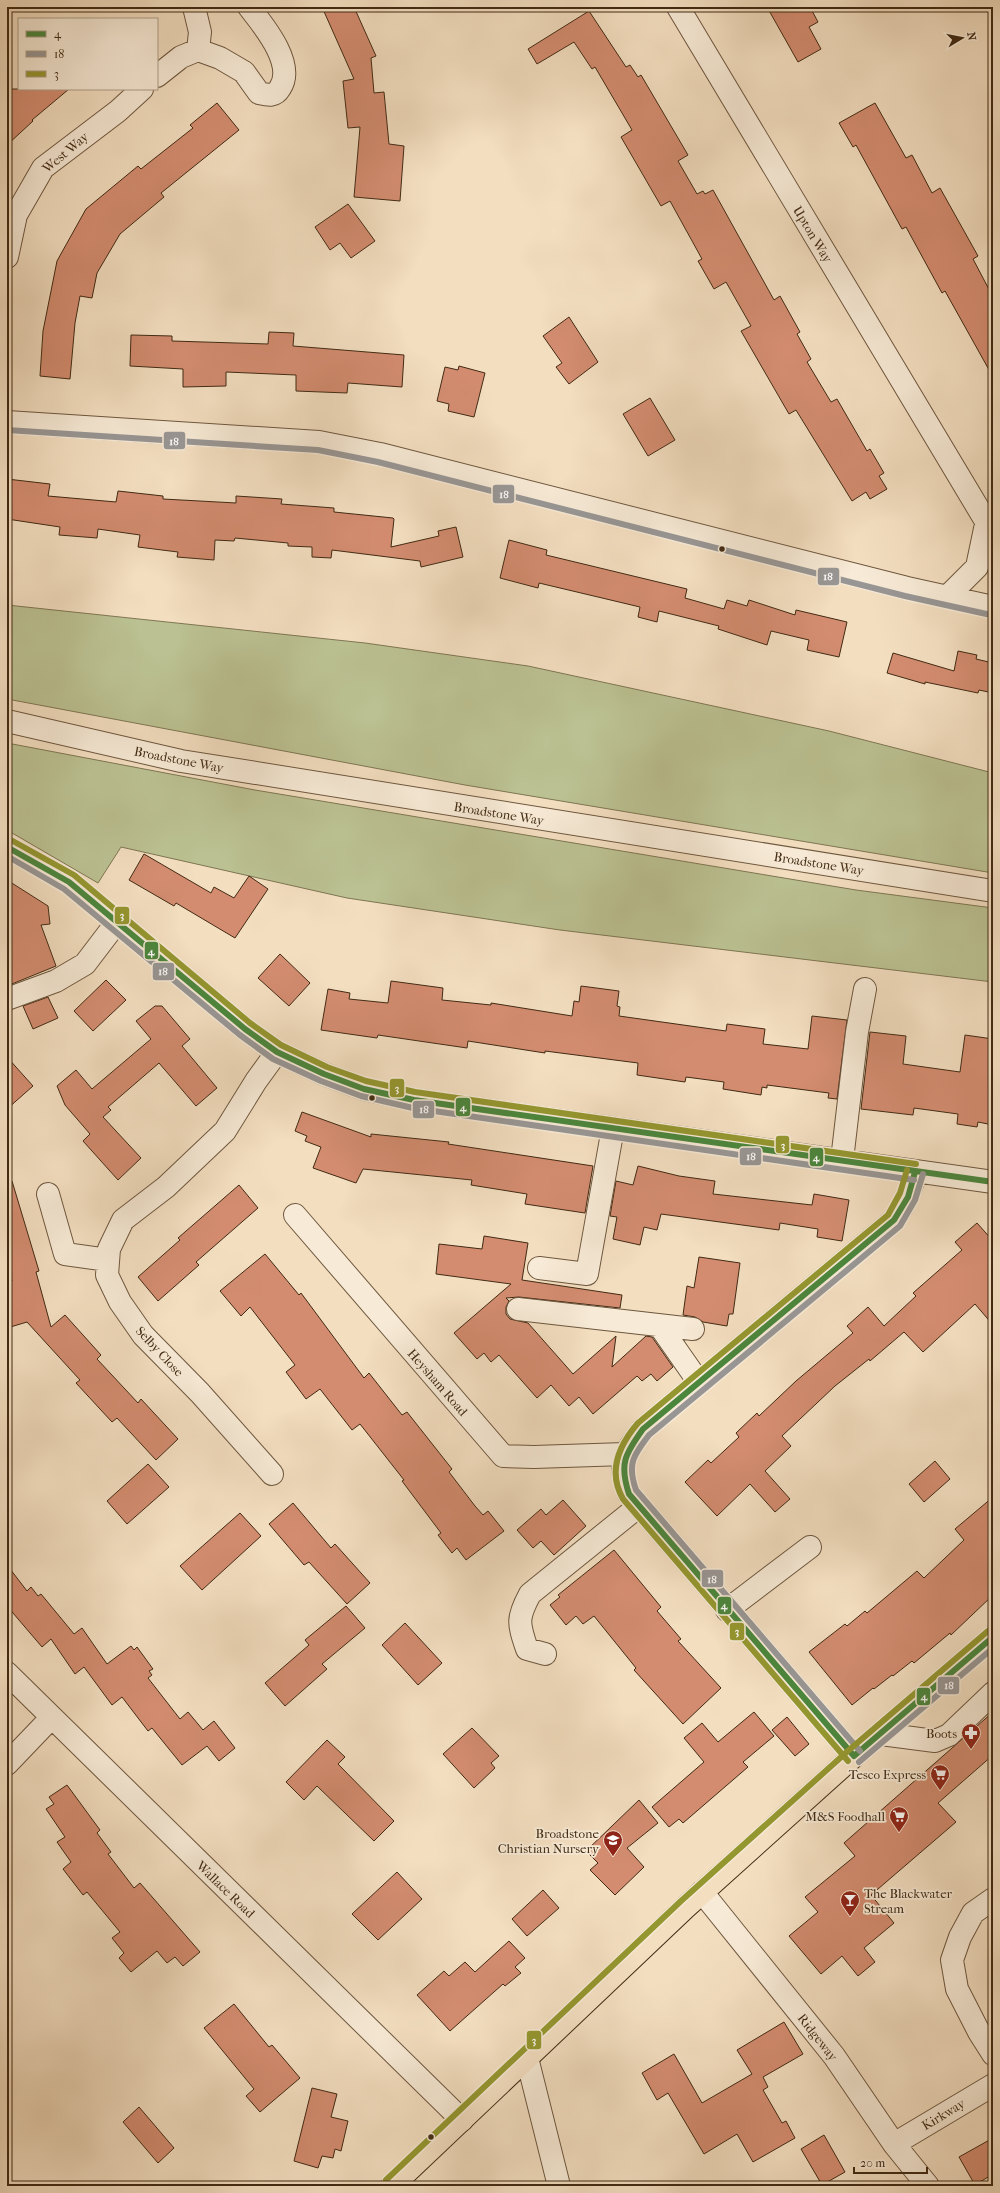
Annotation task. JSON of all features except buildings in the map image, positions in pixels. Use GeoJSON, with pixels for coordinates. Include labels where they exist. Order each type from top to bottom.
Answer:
{"type":"FeatureCollection","features":[{"type":"Feature","properties":{"kind":"main road"},"geometry":{"type":"LineString","coordinates":[[392,2186],[702,1892],[857,1753],[993,1637]]}},
{"type":"Feature","properties":{"kind":"street"},"geometry":{"type":"LineString","coordinates":[[194,7],[200,32],[198,50]]}},
{"type":"Feature","properties":{"kind":"street"},"geometry":{"type":"LineString","coordinates":[[158,75],[181,57],[198,50],[220,58],[244,72],[259,93],[272,95],[278,92],[284,82],[281,58],[271,36],[249,7]]}},
{"type":"Feature","properties":{"kind":"street","name":"Upton Way"},"geometry":{"type":"LineString","coordinates":[[678,7],[989,528],[977,567],[947,597]]}},
{"type":"Feature","properties":{"kind":"street","name":"West Way"},"geometry":{"type":"LineString","coordinates":[[7,256],[16,215],[43,168],[118,111],[141,90]]}},
{"type":"Feature","properties":{"kind":"street"},"geometry":{"type":"LineString","coordinates":[[7,422],[319,442],[380,454],[947,597],[993,607]]}},
{"type":"Feature","properties":{"kind":"street","name":"Broadstone Way"},"geometry":{"type":"LineString","coordinates":[[7,721],[181,761],[993,891]]}},
{"type":"Feature","properties":{"kind":"street"},"geometry":{"type":"LineString","coordinates":[[7,847],[68,882],[244,1029],[278,1052],[324,1074],[364,1089],[414,1100],[993,1182]]}},
{"type":"Feature","properties":{"kind":"street"},"geometry":{"type":"LineString","coordinates":[[7,999],[56,982],[86,964],[117,922]]}},
{"type":"Feature","properties":{"kind":"street"},"geometry":{"type":"LineString","coordinates":[[842,1160],[857,1032],[865,989]]}},
{"type":"Feature","properties":{"kind":"street","name":"Selby Close"},"geometry":{"type":"LineString","coordinates":[[272,1474],[200,1393],[143,1335],[120,1302],[107,1274],[108,1249],[123,1220],[166,1187],[226,1131],[256,1081],[278,1052]]}},
{"type":"Feature","properties":{"kind":"street"},"geometry":{"type":"LineString","coordinates":[[539,1268],[587,1274],[613,1128]]}},
{"type":"Feature","properties":{"kind":"street"},"geometry":{"type":"LineString","coordinates":[[857,1753],[727,1610],[639,1506],[629,1494],[622,1474],[625,1454],[643,1429],[698,1381],[894,1220],[904,1206],[912,1186],[915,1172]]}},
{"type":"Feature","properties":{"kind":"street"},"geometry":{"type":"LineString","coordinates":[[48,1194],[66,1254],[108,1260]]}},
{"type":"Feature","properties":{"kind":"street","name":"Heysham Road"},"geometry":{"type":"LineString","coordinates":[[296,1215],[503,1456],[540,1457],[625,1454]]}},
{"type":"Feature","properties":{"kind":"street"},"geometry":{"type":"LineString","coordinates":[[518,1309],[693,1329]]}},
{"type":"Feature","properties":{"kind":"street"},"geometry":{"type":"LineString","coordinates":[[659,1325],[698,1381]]}},
{"type":"Feature","properties":{"kind":"street"},"geometry":{"type":"LineString","coordinates":[[545,1654],[527,1649],[521,1630],[520,1611],[530,1594],[639,1506]]}},
{"type":"Feature","properties":{"kind":"street"},"geometry":{"type":"LineString","coordinates":[[727,1610],[810,1547]]}},
{"type":"Feature","properties":{"kind":"street","name":"Wallace Road"},"geometry":{"type":"LineString","coordinates":[[7,1673],[51,1718],[462,2120]]}},
{"type":"Feature","properties":{"kind":"street"},"geometry":{"type":"LineString","coordinates":[[881,1734],[935,1741],[949,1735],[993,1693]]}},
{"type":"Feature","properties":{"kind":"street"},"geometry":{"type":"LineString","coordinates":[[7,1764],[51,1718]]}},
{"type":"Feature","properties":{"kind":"street","name":"Ridgeway"},"geometry":{"type":"LineString","coordinates":[[702,1892],[834,2056],[894,2144],[928,2186]]}},
{"type":"Feature","properties":{"kind":"street"},"geometry":{"type":"LineString","coordinates":[[993,1899],[973,1913],[960,1937],[952,1960],[957,1989],[979,2032],[993,2054]]}},
{"type":"Feature","properties":{"kind":"street"},"geometry":{"type":"LineString","coordinates":[[527,2058],[559,2186]]}},
{"type":"Feature","properties":{"kind":"street","name":"Kirkway"},"geometry":{"type":"LineString","coordinates":[[894,2144],[993,2085]]}},
{"type":"Feature","properties":{"kind":"green space"},"geometry":{"type":"Polygon","coordinates":[[[7,605],[365,643],[528,666],[829,731],[993,773],[993,873],[465,785],[7,699],[7,605]]]}},
{"type":"Feature","properties":{"kind":"green space"},"geometry":{"type":"Polygon","coordinates":[[[7,743],[255,790],[856,890],[993,908],[993,982],[560,930],[347,898],[121,847],[98,883],[7,830],[7,743]]]}},
{"type":"Feature","properties":{"kind":"transit line","name":"18"},"geometry":{"type":"LineString","coordinates":[[7,430],[318,450],[378,462],[905,596],[991,615]]}},
{"type":"Feature","properties":{"kind":"transit line","name":"3"},"geometry":{"type":"LineString","coordinates":[[11,840],[74,875],[250,1023],[281,1045],[327,1067],[366,1081],[415,1092],[916,1164]]}},
{"type":"Feature","properties":{"kind":"transit line","name":"4"},"geometry":{"type":"LineString","coordinates":[[7,847],[69,882],[245,1029],[277,1052],[324,1074],[364,1089],[414,1100],[993,1182]]}},
{"type":"Feature","properties":{"kind":"transit line","name":"18"},"geometry":{"type":"LineString","coordinates":[[7,856],[64,889],[240,1035],[273,1059],[321,1081],[361,1096],[413,1108],[914,1180]]}},
{"type":"Feature","properties":{"kind":"transit line","name":"3"},"geometry":{"type":"LineString","coordinates":[[848,1761],[623,1499],[618,1489],[616,1468],[617,1459],[625,1440],[638,1423],[888,1215],[900,1193],[907,1170]]}},
{"type":"Feature","properties":{"kind":"transit line","name":"4"},"geometry":{"type":"LineString","coordinates":[[854,1756],[629,1494],[624,1475],[624,1467],[628,1453],[643,1429],[894,1220],[908,1197],[915,1172]]}},
{"type":"Feature","properties":{"kind":"transit line","name":"18"},"geometry":{"type":"LineString","coordinates":[[860,1751],[636,1490],[633,1481],[632,1467],[635,1455],[649,1435],[900,1226],[915,1200],[923,1174]]}},
{"type":"Feature","properties":{"kind":"transit line","name":"3"},"geometry":{"type":"LineString","coordinates":[[386,2180],[681,1901],[849,1750],[988,1631]]}},
{"type":"Feature","properties":{"kind":"transit line","name":"4"},"geometry":{"type":"LineString","coordinates":[[854,1756],[993,1637]]}},
{"type":"Feature","properties":{"kind":"transit line","name":"18"},"geometry":{"type":"LineString","coordinates":[[859,1762],[993,1648]]}},
{"type":"Feature","properties":{"kind":"place","name":"Boots"},"geometry":{"type":"Point","coordinates":[971,1750]}},
{"type":"Feature","properties":{"kind":"place","name":"Tesco Express"},"geometry":{"type":"Point","coordinates":[940,1791]}},
{"type":"Feature","properties":{"kind":"place","name":"M&S Foodhall"},"geometry":{"type":"Point","coordinates":[899,1833]}},
{"type":"Feature","properties":{"kind":"place","name":"Broadstone Christian Nursery"},"geometry":{"type":"Point","coordinates":[613,1857]}},
{"type":"Feature","properties":{"kind":"place","name":"The Blackwater Stream"},"geometry":{"type":"Point","coordinates":[850,1917]}}]}
